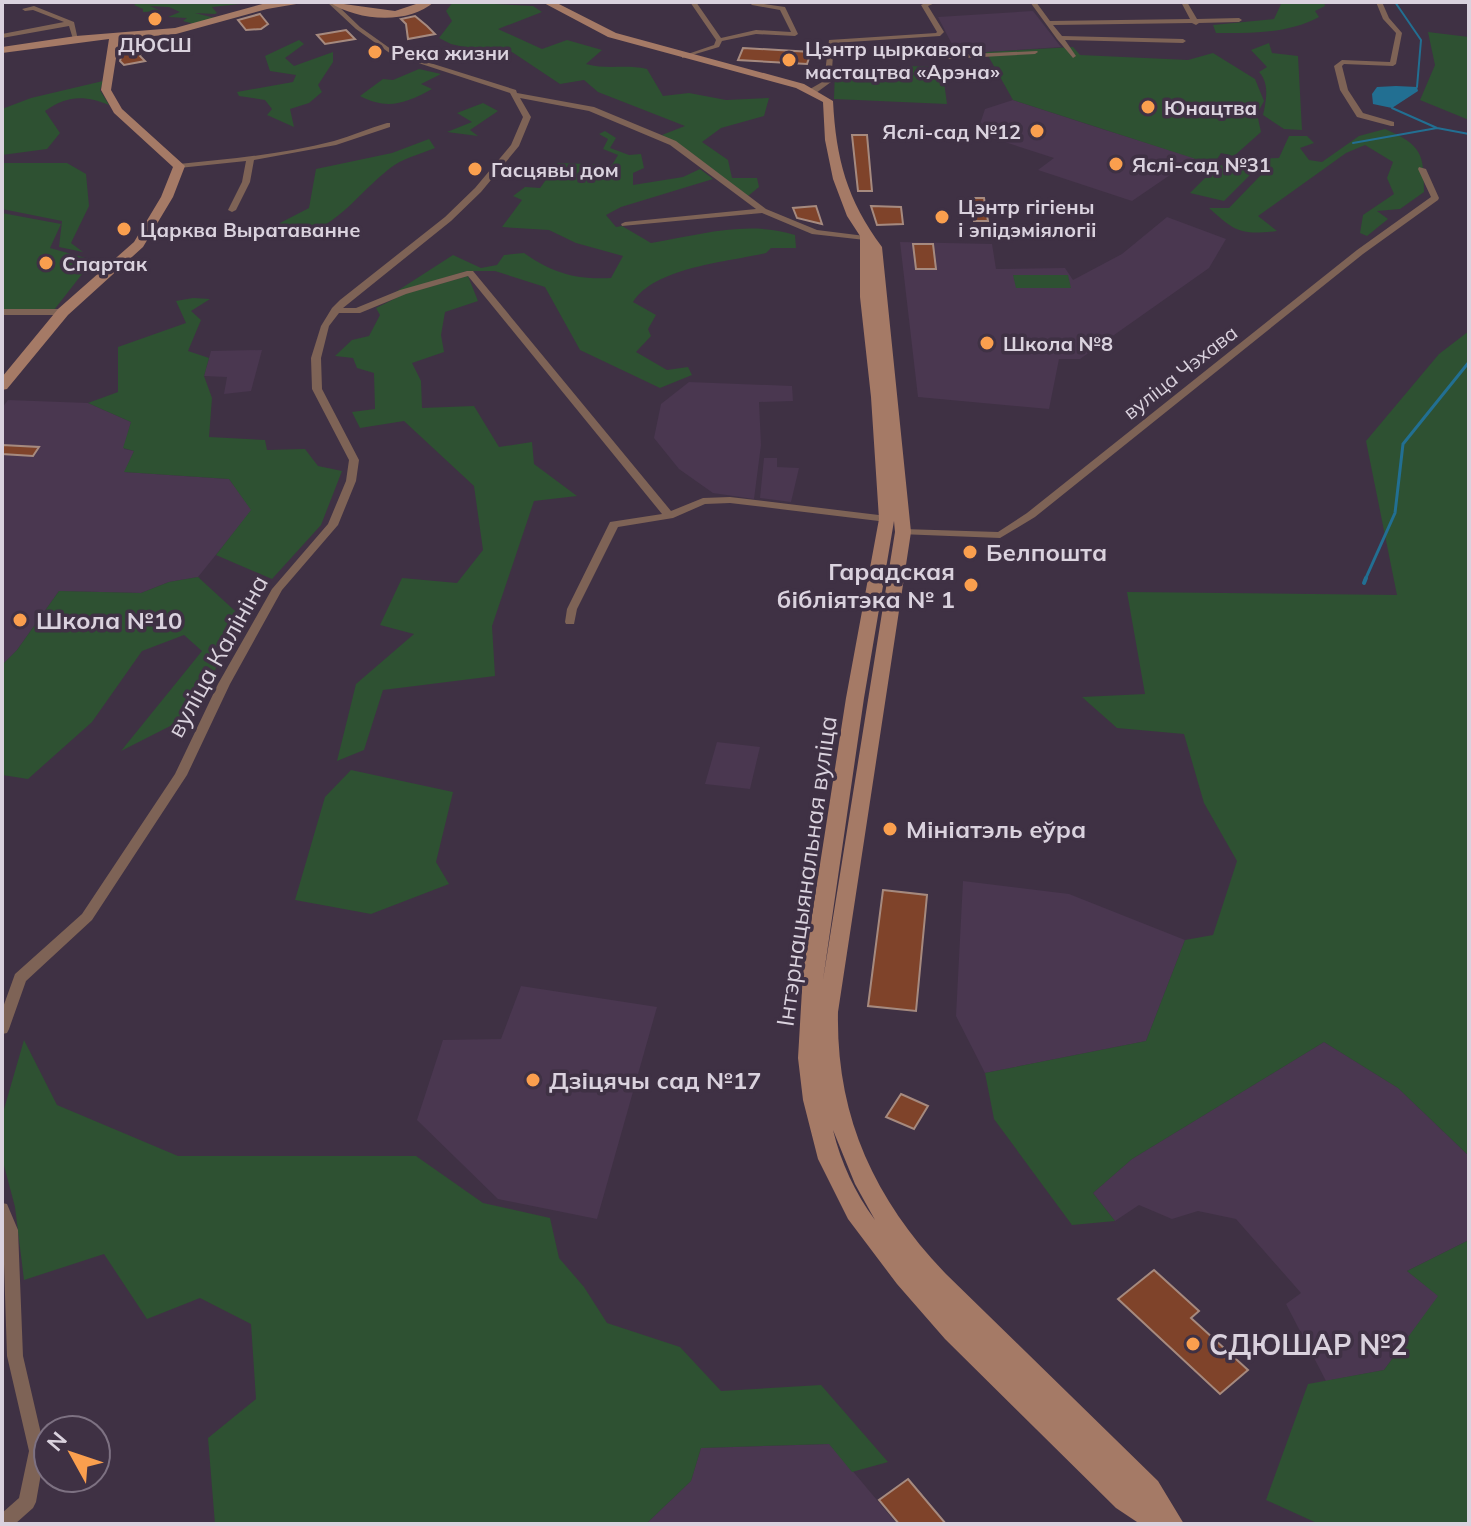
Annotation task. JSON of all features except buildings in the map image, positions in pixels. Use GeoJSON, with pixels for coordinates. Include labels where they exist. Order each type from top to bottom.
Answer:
{"type":"FeatureCollection","features":[{"type":"Feature","properties":{"kind":"main road"},"geometry":{"type":"LineString","coordinates":[[2,50],[76,39],[176,31],[266,6],[303,2]]}},
{"type":"Feature","properties":{"kind":"main road"},"geometry":{"type":"LineString","coordinates":[[332,2],[358,11],[397,14],[429,2]]}},
{"type":"Feature","properties":{"kind":"main road"},"geometry":{"type":"LineString","coordinates":[[547,2],[601,31],[684,57],[813,91]]}},
{"type":"Feature","properties":{"kind":"main road"},"geometry":{"type":"LineString","coordinates":[[348,19],[358,11]]}},
{"type":"Feature","properties":{"kind":"main road"},"geometry":{"type":"LineString","coordinates":[[2,386],[63,312],[139,244],[167,197],[179,166],[118,111],[106,90],[114,37]]}},
{"type":"Feature","properties":{"kind":"main road","name":"Інтэрнацыянальная вуліца"},"geometry":{"type":"LineString","coordinates":[[813,91],[828,101],[834,167],[865,238],[866,297],[886,397],[892,527],[847,822],[810,1011],[809,1058],[824,1099],[878,1205],[927,1270],[1149,1490],[1171,1524]]}},
{"type":"Feature","properties":{"kind":"main road","name":"Інтэрнацыянальная вуліца"},"geometry":{"type":"LineString","coordinates":[[824,1099],[829,1159],[856,1212],[905,1277],[954,1331],[1125,1499],[1162,1524]]}},
{"type":"Feature","properties":{"kind":"street"},"geometry":{"type":"LineString","coordinates":[[332,2],[358,28],[402,57],[516,95],[591,109],[673,143],[763,211],[815,232],[865,238]]}},
{"type":"Feature","properties":{"kind":"street"},"geometry":{"type":"LineString","coordinates":[[693,2],[719,40]]}},
{"type":"Feature","properties":{"kind":"street"},"geometry":{"type":"LineString","coordinates":[[813,91],[827,82],[831,41],[938,35],[941,32],[924,5],[934,2]]}},
{"type":"Feature","properties":{"kind":"street"},"geometry":{"type":"LineString","coordinates":[[1033,2],[1073,56]]}},
{"type":"Feature","properties":{"kind":"street"},"geometry":{"type":"LineString","coordinates":[[1184,2],[1196,23]]}},
{"type":"Feature","properties":{"kind":"street"},"geometry":{"type":"LineString","coordinates":[[1379,2],[1386,19],[1399,33],[1393,64],[1342,62],[1338,66],[1344,90],[1360,115],[1391,124]]}},
{"type":"Feature","properties":{"kind":"street"},"geometry":{"type":"LineString","coordinates":[[719,40],[756,32],[795,34],[783,8],[752,3]]}},
{"type":"Feature","properties":{"kind":"street"},"geometry":{"type":"LineString","coordinates":[[25,9],[34,8],[72,23]]}},
{"type":"Feature","properties":{"kind":"street"},"geometry":{"type":"LineString","coordinates":[[358,11],[358,28]]}},
{"type":"Feature","properties":{"kind":"street"},"geometry":{"type":"LineString","coordinates":[[1048,23],[1239,20]]}},
{"type":"Feature","properties":{"kind":"street"},"geometry":{"type":"LineString","coordinates":[[2,36],[72,23]]}},
{"type":"Feature","properties":{"kind":"street"},"geometry":{"type":"LineString","coordinates":[[72,23],[76,39]]}},
{"type":"Feature","properties":{"kind":"street"},"geometry":{"type":"LineString","coordinates":[[1059,38],[1183,41]]}},
{"type":"Feature","properties":{"kind":"street"},"geometry":{"type":"LineString","coordinates":[[684,57],[717,46],[719,40]]}},
{"type":"Feature","properties":{"kind":"street"},"geometry":{"type":"LineString","coordinates":[[947,57],[1035,52]]}},
{"type":"Feature","properties":{"kind":"street","name":"вуліца Калініна"},"geometry":{"type":"LineString","coordinates":[[2,1029],[20,978],[87,917],[181,775],[224,684],[277,589],[333,525],[351,481],[354,460],[317,389],[316,358],[325,326],[335,310],[448,219],[478,190],[515,146],[526,112],[516,95]]}},
{"type":"Feature","properties":{"kind":"street"},"geometry":{"type":"LineString","coordinates":[[179,166],[250,159],[337,144],[387,125]]}},
{"type":"Feature","properties":{"kind":"street"},"geometry":{"type":"LineString","coordinates":[[232,210],[246,182],[250,159]]}},
{"type":"Feature","properties":{"kind":"street","name":"вуліца Чэхава"},"geometry":{"type":"LineString","coordinates":[[892,527],[1000,535],[1031,515],[1369,245],[1435,198],[1422,169]]}},
{"type":"Feature","properties":{"kind":"street"},"geometry":{"type":"LineString","coordinates":[[625,224],[763,211]]}},
{"type":"Feature","properties":{"kind":"street"},"geometry":{"type":"LineString","coordinates":[[335,310],[357,311],[403,292],[470,273],[669,516]]}},
{"type":"Feature","properties":{"kind":"street"},"geometry":{"type":"LineString","coordinates":[[2,312],[63,312]]}},
{"type":"Feature","properties":{"kind":"street"},"geometry":{"type":"LineString","coordinates":[[570,622],[572,609],[607,531],[625,520],[669,516],[703,501],[730,500],[892,527]]}},
{"type":"Feature","properties":{"kind":"street"},"geometry":{"type":"LineString","coordinates":[[2,1209],[10,1230],[15,1356],[37,1451],[27,1502],[2,1524]]}},
{"type":"Feature","properties":{"kind":"shaded area"},"geometry":{"type":"Polygon","coordinates":[[[1033,11],[1061,47],[957,54],[938,17],[1033,11]]]}},
{"type":"Feature","properties":{"kind":"shaded area"},"geometry":{"type":"Polygon","coordinates":[[[1013,100],[1195,158],[1132,201],[1038,170],[1054,158],[977,133],[985,109],[1013,100]]]}},
{"type":"Feature","properties":{"kind":"shaded area"},"geometry":{"type":"Polygon","coordinates":[[[1167,217],[1226,239],[1209,268],[1080,359],[1059,359],[1049,409],[918,397],[900,242],[992,244],[996,269],[1065,268],[1073,280],[1122,254],[1167,217]]]}},
{"type":"Feature","properties":{"kind":"shaded area"},"geometry":{"type":"Polygon","coordinates":[[[262,350],[251,391],[224,394],[227,377],[204,376],[211,351],[262,350]]]}},
{"type":"Feature","properties":{"kind":"shaded area"},"geometry":{"type":"Polygon","coordinates":[[[689,382],[792,386],[793,401],[759,402],[761,445],[754,499],[713,493],[679,469],[654,438],[661,404],[689,382]]]}},
{"type":"Feature","properties":{"kind":"shaded area"},"geometry":{"type":"Polygon","coordinates":[[[8,400],[88,403],[131,422],[124,449],[134,451],[125,472],[229,479],[252,510],[198,577],[169,582],[141,593],[59,591],[17,650],[2,665],[2,408],[8,400]]]}},
{"type":"Feature","properties":{"kind":"shaded area"},"geometry":{"type":"Polygon","coordinates":[[[764,458],[777,458],[777,467],[799,468],[791,502],[760,498],[764,458]]]}},
{"type":"Feature","properties":{"kind":"shaded area"},"geometry":{"type":"Polygon","coordinates":[[[717,742],[760,747],[750,789],[705,784],[717,742]]]}},
{"type":"Feature","properties":{"kind":"shaded area"},"geometry":{"type":"Polygon","coordinates":[[[963,881],[1069,894],[1185,940],[1146,1041],[985,1073],[956,1016],[963,881]]]}},
{"type":"Feature","properties":{"kind":"shaded area","name":"Дзіцячы сад №17"},"geometry":{"type":"Polygon","coordinates":[[[521,986],[657,1007],[597,1219],[498,1199],[417,1120],[443,1040],[501,1039],[521,986]]]}},
{"type":"Feature","properties":{"kind":"shaded area"},"geometry":{"type":"Polygon","coordinates":[[[1324,1042],[1398,1088],[1469,1156],[1469,1240],[1407,1271],[1439,1296],[1384,1370],[1326,1381],[1286,1304],[1301,1293],[1236,1219],[1198,1211],[1172,1219],[1139,1205],[1115,1221],[1093,1193],[1132,1159],[1324,1042]]]}},
{"type":"Feature","properties":{"kind":"shaded area"},"geometry":{"type":"Polygon","coordinates":[[[830,1444],[897,1524],[646,1524],[691,1481],[701,1448],[830,1444]]]}},
{"type":"Feature","properties":{"kind":"green space"},"geometry":{"type":"Polygon","coordinates":[[[139,2],[259,2],[212,7],[217,13],[195,13],[215,18],[194,24],[183,21],[187,18],[168,17],[180,12],[169,7],[150,6],[161,11],[143,12],[134,5],[139,2]]]}},
{"type":"Feature","properties":{"kind":"green space"},"geometry":{"type":"Polygon","coordinates":[[[453,2],[533,6],[542,12],[498,29],[542,49],[567,40],[602,50],[586,64],[647,69],[663,96],[689,93],[726,100],[769,98],[764,116],[721,128],[702,142],[728,160],[732,178],[757,178],[759,187],[748,196],[662,135],[685,126],[598,92],[584,80],[560,84],[512,52],[494,54],[451,44],[439,38],[452,21],[446,11],[453,2]]]}},
{"type":"Feature","properties":{"kind":"green space"},"geometry":{"type":"Polygon","coordinates":[[[1282,2],[1324,2],[1325,6],[1315,11],[1319,17],[1294,27],[1216,33],[1213,25],[1274,19],[1282,2]]]}},
{"type":"Feature","properties":{"kind":"green space"},"geometry":{"type":"Polygon","coordinates":[[[1428,32],[1469,37],[1469,120],[1420,100],[1435,65],[1428,32]]]}},
{"type":"Feature","properties":{"kind":"green space"},"geometry":{"type":"Polygon","coordinates":[[[299,40],[304,44],[285,58],[294,66],[333,52],[333,62],[318,85],[322,92],[309,103],[290,109],[294,127],[267,115],[272,109],[265,100],[239,96],[237,92],[293,82],[296,75],[270,71],[265,56],[299,40]]]}},
{"type":"Feature","properties":{"kind":"green space"},"geometry":{"type":"Polygon","coordinates":[[[1269,43],[1272,53],[1298,56],[1302,130],[1284,129],[1263,115],[1266,87],[1259,72],[1267,67],[1251,50],[1269,43]]]}},
{"type":"Feature","properties":{"kind":"green space","name":"Юнацтва"},"geometry":{"type":"Polygon","coordinates":[[[1073,47],[1080,55],[1188,60],[1213,53],[1255,79],[1264,101],[1257,114],[1261,132],[1234,156],[1221,153],[1214,164],[1202,161],[1013,100],[986,52],[1073,47]]]}},
{"type":"Feature","properties":{"kind":"green space"},"geometry":{"type":"Polygon","coordinates":[[[903,66],[942,67],[947,104],[834,99],[835,69],[900,70],[903,66]]]}},
{"type":"Feature","properties":{"kind":"green space"},"geometry":{"type":"Polygon","coordinates":[[[419,69],[441,74],[421,84],[432,89],[413,98],[388,104],[360,96],[383,79],[393,80],[419,69]]]}},
{"type":"Feature","properties":{"kind":"green space"},"geometry":{"type":"Polygon","coordinates":[[[103,81],[100,90],[109,105],[77,98],[53,105],[45,111],[60,133],[47,149],[2,155],[2,109],[31,98],[103,81]]]}},
{"type":"Feature","properties":{"kind":"green space"},"geometry":{"type":"Polygon","coordinates":[[[483,103],[498,111],[470,130],[478,136],[447,132],[472,122],[457,113],[483,103]]]}},
{"type":"Feature","properties":{"kind":"green space"},"geometry":{"type":"Polygon","coordinates":[[[1385,129],[1407,140],[1418,152],[1423,168],[1424,192],[1400,209],[1377,211],[1388,219],[1367,236],[1360,233],[1363,215],[1394,194],[1387,178],[1393,162],[1365,145],[1346,153],[1258,216],[1277,231],[1239,230],[1209,208],[1229,208],[1261,175],[1243,159],[1279,158],[1289,136],[1307,136],[1314,143],[1300,148],[1309,160],[1322,162],[1359,136],[1385,129]]]}},
{"type":"Feature","properties":{"kind":"green space"},"geometry":{"type":"Polygon","coordinates":[[[605,131],[616,138],[610,148],[629,155],[641,154],[644,168],[633,173],[633,185],[683,177],[700,169],[713,179],[621,207],[606,215],[616,227],[622,226],[651,243],[741,229],[795,235],[796,248],[771,248],[766,253],[675,273],[643,290],[633,302],[656,315],[648,329],[651,336],[636,352],[667,370],[688,367],[692,375],[660,388],[580,350],[545,287],[495,271],[467,271],[394,293],[453,255],[481,268],[497,265],[504,255],[524,253],[565,274],[611,278],[623,256],[576,243],[549,230],[502,227],[522,200],[513,196],[525,187],[540,188],[558,163],[612,165],[618,155],[603,149],[608,139],[599,134],[605,131]]]}},
{"type":"Feature","properties":{"kind":"green space"},"geometry":{"type":"Polygon","coordinates":[[[429,139],[435,148],[394,165],[325,225],[294,235],[276,233],[280,223],[309,208],[316,169],[392,153],[429,139]]]}},
{"type":"Feature","properties":{"kind":"green space"},"geometry":{"type":"Polygon","coordinates":[[[2,163],[67,163],[86,174],[89,206],[71,243],[83,252],[59,247],[62,221],[2,209],[2,163]]]}},
{"type":"Feature","properties":{"kind":"green space"},"geometry":{"type":"Polygon","coordinates":[[[1218,165],[1238,167],[1251,174],[1224,201],[1190,193],[1218,165]]]}},
{"type":"Feature","properties":{"kind":"green space","name":"Спартак"},"geometry":{"type":"Polygon","coordinates":[[[2,213],[61,224],[50,248],[93,260],[54,310],[2,309],[2,213]]]}},
{"type":"Feature","properties":{"kind":"green space"},"geometry":{"type":"Polygon","coordinates":[[[1013,275],[1068,275],[1071,288],[1016,288],[1013,275]]]}},
{"type":"Feature","properties":{"kind":"green space"},"geometry":{"type":"Polygon","coordinates":[[[468,276],[478,301],[445,312],[441,335],[444,352],[412,363],[421,381],[422,408],[474,406],[499,447],[532,442],[534,464],[577,496],[534,501],[492,626],[495,676],[383,690],[364,750],[337,761],[356,684],[414,634],[380,625],[402,578],[457,583],[483,550],[474,486],[404,421],[360,428],[352,412],[375,409],[374,373],[357,368],[353,358],[335,356],[352,340],[369,336],[380,315],[376,308],[404,294],[468,276]]]}},
{"type":"Feature","properties":{"kind":"green space"},"geometry":{"type":"Polygon","coordinates":[[[210,299],[191,311],[201,320],[188,351],[209,358],[204,376],[212,398],[209,437],[265,440],[267,450],[305,449],[318,466],[342,471],[321,525],[272,579],[216,555],[251,510],[229,479],[124,472],[134,451],[123,448],[131,422],[88,403],[118,392],[118,347],[186,323],[176,301],[210,299]]]}},
{"type":"Feature","properties":{"kind":"green space"},"geometry":{"type":"Polygon","coordinates":[[[1469,331],[1469,1156],[1398,1088],[1324,1042],[1132,1159],[1093,1193],[1115,1221],[1072,1225],[994,1119],[985,1073],[1146,1041],[1185,940],[1213,935],[1237,861],[1204,803],[1184,734],[1117,728],[1082,697],[1145,694],[1127,592],[1397,595],[1366,441],[1439,354],[1469,331]]]}},
{"type":"Feature","properties":{"kind":"green space"},"geometry":{"type":"Polygon","coordinates":[[[198,577],[246,621],[184,719],[121,751],[202,651],[184,635],[142,651],[92,722],[28,779],[2,775],[2,665],[17,650],[59,591],[141,593],[169,582],[198,577]]]}},
{"type":"Feature","properties":{"kind":"green space"},"geometry":{"type":"Polygon","coordinates":[[[351,770],[453,792],[436,862],[449,884],[371,914],[295,900],[325,797],[351,770]]]}},
{"type":"Feature","properties":{"kind":"green space"},"geometry":{"type":"Polygon","coordinates":[[[24,1040],[57,1105],[178,1156],[416,1156],[483,1203],[550,1218],[559,1258],[584,1287],[607,1323],[680,1347],[721,1391],[821,1385],[888,1462],[852,1472],[829,1444],[701,1448],[691,1481],[646,1524],[215,1524],[208,1438],[256,1399],[251,1324],[200,1298],[147,1319],[104,1254],[24,1280],[15,1207],[2,1158],[2,1116],[24,1040]]]}},
{"type":"Feature","properties":{"kind":"green space"},"geometry":{"type":"Polygon","coordinates":[[[1469,1240],[1469,1524],[1319,1524],[1266,1500],[1308,1384],[1384,1370],[1438,1296],[1407,1271],[1469,1240]]]}},
{"type":"Feature","properties":{"kind":"water"},"geometry":{"type":"Polygon","coordinates":[[[1377,87],[1417,87],[1418,91],[1392,108],[1373,104],[1372,94],[1377,87]]]}},
{"type":"Feature","properties":{"kind":"waterway"},"geometry":{"type":"LineString","coordinates":[[1395,2],[1421,40],[1417,87]]}},
{"type":"Feature","properties":{"kind":"waterway"},"geometry":{"type":"LineString","coordinates":[[1392,108],[1437,128]]}},
{"type":"Feature","properties":{"kind":"waterway"},"geometry":{"type":"LineString","coordinates":[[1353,143],[1437,128]]}},
{"type":"Feature","properties":{"kind":"waterway"},"geometry":{"type":"LineString","coordinates":[[1437,128],[1469,134]]}},
{"type":"Feature","properties":{"kind":"waterway"},"geometry":{"type":"LineString","coordinates":[[1365,580],[1395,513],[1403,444],[1469,362]]}},
{"type":"Feature","properties":{"kind":"waterway"},"geometry":{"type":"LineString","coordinates":[[1364,583],[1366,578]]}},
{"type":"Feature","properties":{"kind":"place","name":"ДЮСШ"},"geometry":{"type":"Point","coordinates":[155,19]}},
{"type":"Feature","properties":{"kind":"place","name":"Река жизни"},"geometry":{"type":"Point","coordinates":[375,52]}},
{"type":"Feature","properties":{"kind":"place","name":"Цэнтр цыркавога мастацтва «Арэна»"},"geometry":{"type":"Point","coordinates":[789,60]}},
{"type":"Feature","properties":{"kind":"place","name":"Юнацтва"},"geometry":{"type":"Point","coordinates":[1148,107]}},
{"type":"Feature","properties":{"kind":"place","name":"Яслі-сад №12"},"geometry":{"type":"Point","coordinates":[1037,131]}},
{"type":"Feature","properties":{"kind":"place","name":"Яслі-сад №31"},"geometry":{"type":"Point","coordinates":[1116,164]}},
{"type":"Feature","properties":{"kind":"place","name":"Гасцявы дом"},"geometry":{"type":"Point","coordinates":[475,169]}},
{"type":"Feature","properties":{"kind":"place","name":"Цэнтр гігіены і эпідэміялогіі"},"geometry":{"type":"Point","coordinates":[942,217]}},
{"type":"Feature","properties":{"kind":"place","name":"Царква Выратаванне"},"geometry":{"type":"Point","coordinates":[124,229]}},
{"type":"Feature","properties":{"kind":"place","name":"Спартак"},"geometry":{"type":"Point","coordinates":[46,263]}},
{"type":"Feature","properties":{"kind":"place","name":"Школа №8"},"geometry":{"type":"Point","coordinates":[987,343]}},
{"type":"Feature","properties":{"kind":"place","name":"Белпошта"},"geometry":{"type":"Point","coordinates":[970,552]}},
{"type":"Feature","properties":{"kind":"place","name":"Гарадская бібліятэка № 1"},"geometry":{"type":"Point","coordinates":[971,585]}},
{"type":"Feature","properties":{"kind":"place","name":"Школа №10"},"geometry":{"type":"Point","coordinates":[20,620]}},
{"type":"Feature","properties":{"kind":"place","name":"Мініатэль еўра"},"geometry":{"type":"Point","coordinates":[890,829]}},
{"type":"Feature","properties":{"kind":"place","name":"Дзіцячы сад №17"},"geometry":{"type":"Point","coordinates":[533,1080]}},
{"type":"Feature","properties":{"kind":"place","name":"СДЮШАР №2"},"geometry":{"type":"Point","coordinates":[1193,1344]}}]}
